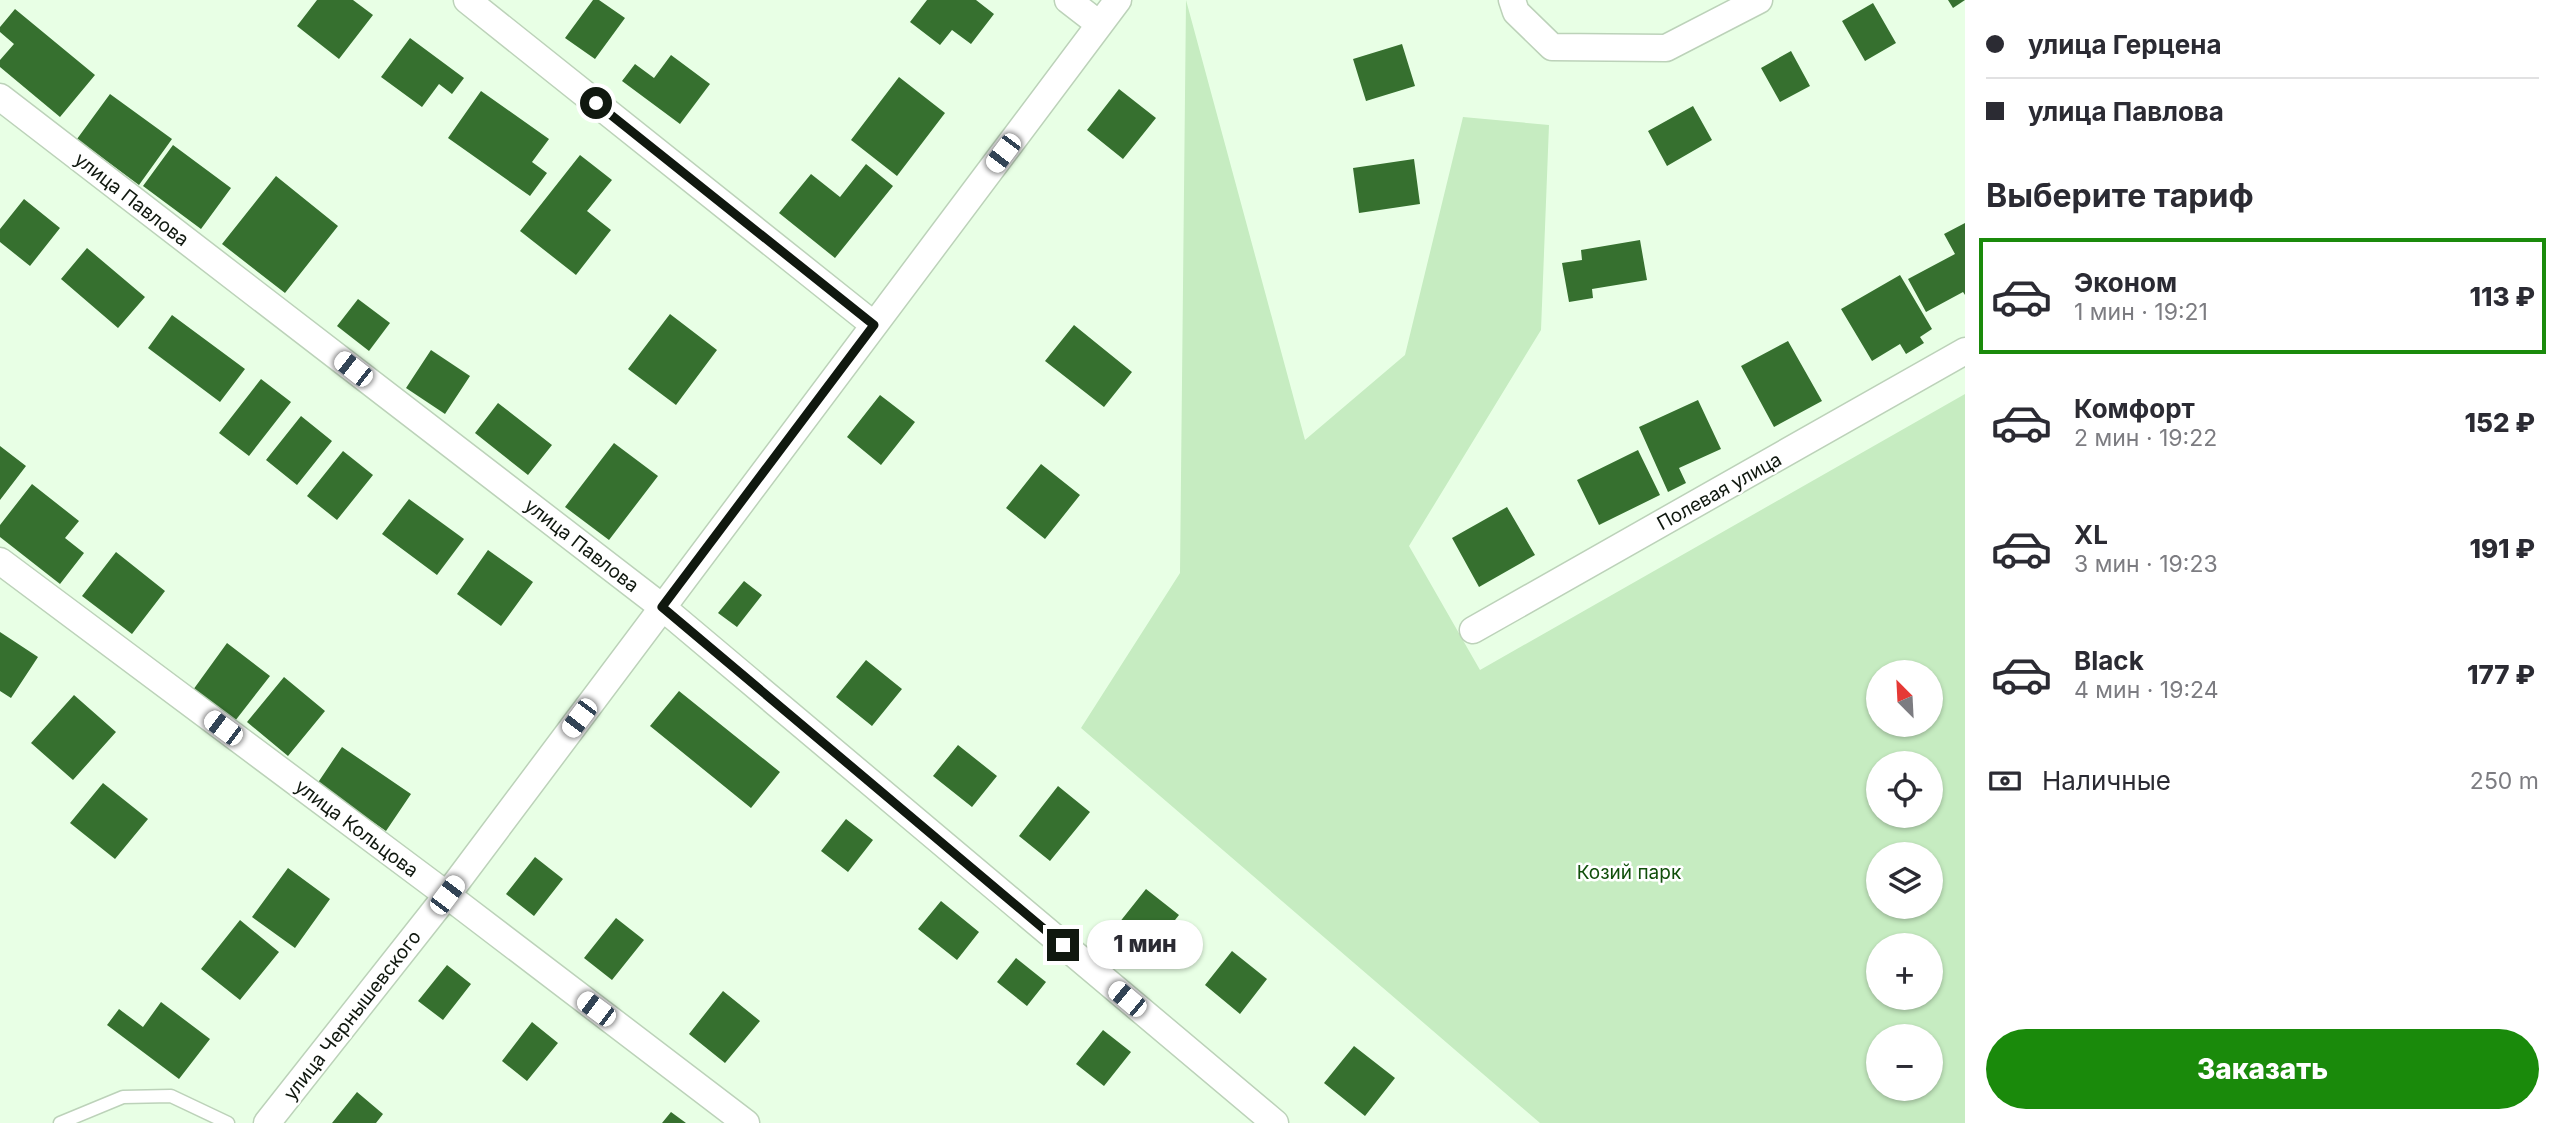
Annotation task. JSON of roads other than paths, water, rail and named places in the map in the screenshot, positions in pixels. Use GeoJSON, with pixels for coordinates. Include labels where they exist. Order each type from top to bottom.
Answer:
{"type":"FeatureCollection","features":[{"type":"Feature","properties":{"kind":"street"},"geometry":{"type":"LineString","coordinates":[[467,0],[874,325]]}},
{"type":"Feature","properties":{"kind":"street"},"geometry":{"type":"LineString","coordinates":[[1068,0],[1100,24]]}},
{"type":"Feature","properties":{"kind":"street","name":"улица Чернышевского"},"geometry":{"type":"LineString","coordinates":[[267,1123],[447,895],[1118,0]]}},
{"type":"Feature","properties":{"kind":"street"},"geometry":{"type":"LineString","coordinates":[[1513,0],[1516,12],[1552,47],[1666,48],[1759,0]]}},
{"type":"Feature","properties":{"kind":"street","name":"улица Павлова"},"geometry":{"type":"LineString","coordinates":[[0,97],[662,607],[1275,1123]]}},
{"type":"Feature","properties":{"kind":"street","name":"Полевая улица"},"geometry":{"type":"LineString","coordinates":[[1473,630],[1965,351]]}},
{"type":"Feature","properties":{"kind":"street","name":"улица Кольцова"},"geometry":{"type":"LineString","coordinates":[[0,561],[447,895],[746,1123]]}},
{"type":"Feature","properties":{"kind":"lane"},"geometry":{"type":"LineString","coordinates":[[60,1123],[123,1097],[171,1096],[228,1123]]}},
{"type":"Feature","properties":{"kind":"park label","name":"Козий парк"},"geometry":{"type":"Point","coordinates":[1629,872]}}]}
